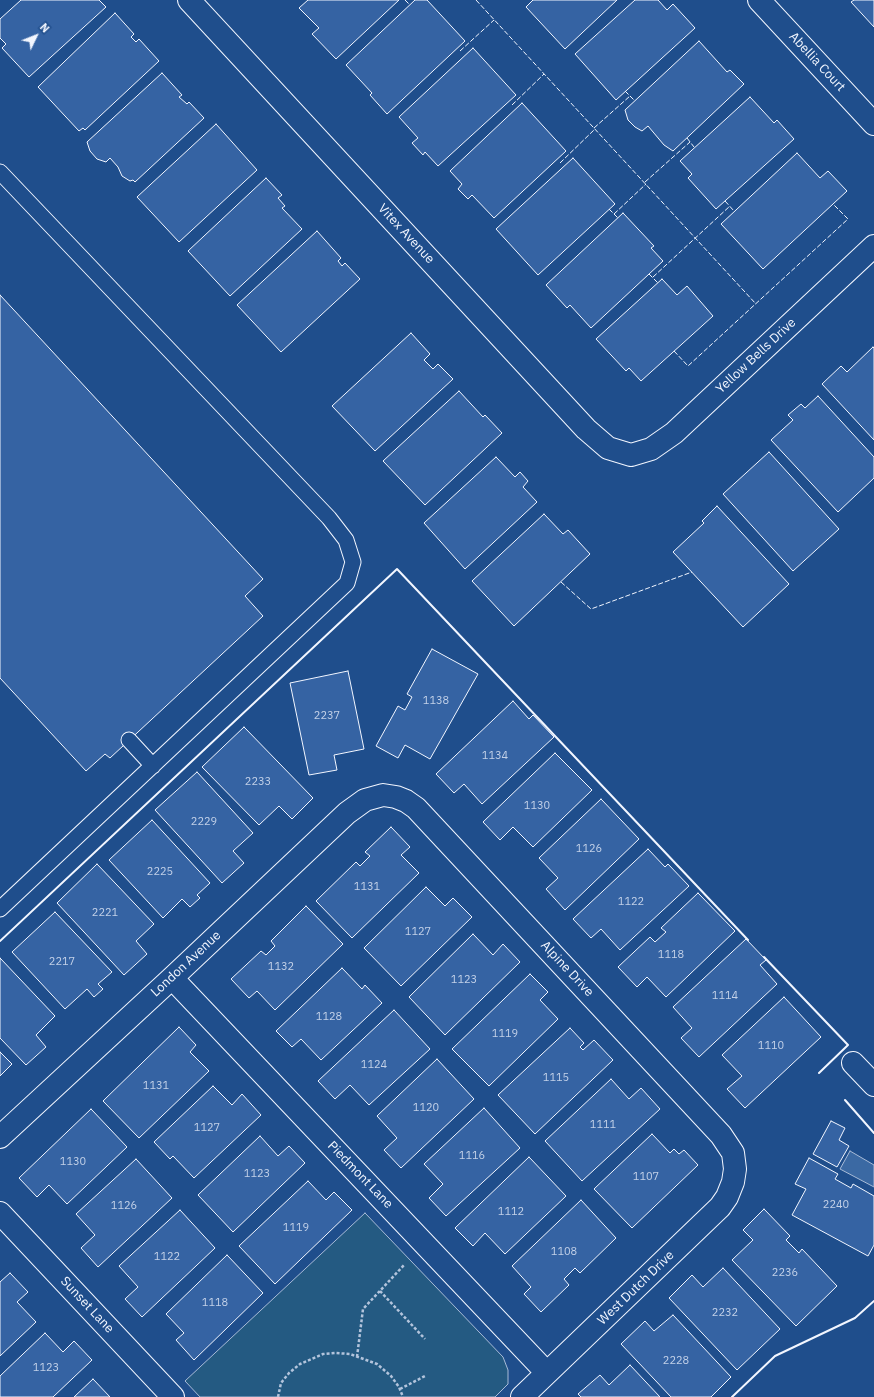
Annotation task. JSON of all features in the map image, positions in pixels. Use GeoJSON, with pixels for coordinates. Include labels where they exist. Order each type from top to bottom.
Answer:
{"type":"FeatureCollection","features":[{"type":"Feature","properties":{"kind":"street","name":"Vitex Avenue"},"geometry":{"type":"LineString","coordinates":[[189,0],[586,429],[608,448],[631,455]]}},
{"type":"Feature","properties":{"kind":"street","name":"Abellia Court"},"geometry":{"type":"LineString","coordinates":[[759,0],[874,124]]}},
{"type":"Feature","properties":{"kind":"street","name":"Yellow Bells Drive"},"geometry":{"type":"LineString","coordinates":[[631,455],[651,449],[674,433],[874,246]]}},
{"type":"Feature","properties":{"kind":"street","name":"Alpine Drive"},"geometry":{"type":"LineString","coordinates":[[375,797],[383,795],[396,797],[416,808],[721,1135],[733,1153],[735,1169]]}},
{"type":"Feature","properties":{"kind":"street","name":"London Avenue"},"geometry":{"type":"LineString","coordinates":[[0,1137],[347,813],[365,800],[375,797]]}},
{"type":"Feature","properties":{"kind":"street","name":"Piedmont Lane"},"geometry":{"type":"LineString","coordinates":[[172,978],[547,1373]]}},
{"type":"Feature","properties":{"kind":"street"},"geometry":{"type":"LineString","coordinates":[[853,1063],[874,1085]]}},
{"type":"Feature","properties":{"kind":"street","name":"West Dutch Drive"},"geometry":{"type":"LineString","coordinates":[[522,1397],[720,1207],[733,1182],[735,1169]]}},
{"type":"Feature","properties":{"kind":"street","name":"Sunset Lane"},"geometry":{"type":"LineString","coordinates":[[0,1213],[173,1397]]}},
{"type":"Feature","properties":{"kind":"lane"},"geometry":{"type":"LineString","coordinates":[[0,172],[329,518],[346,540],[353,562],[347,583],[0,909]]}},
{"type":"Feature","properties":{"kind":"lane"},"geometry":{"type":"LineString","coordinates":[[129,740],[152,766]]}},
{"type":"Feature","properties":{"kind":"path"},"geometry":{"type":"LineString","coordinates":[[357,1357],[363,1309],[409,1259],[425,1244]]}},
{"type":"Feature","properties":{"kind":"path"},"geometry":{"type":"LineString","coordinates":[[380,1291],[425,1339]]}},
{"type":"Feature","properties":{"kind":"path"},"geometry":{"type":"LineString","coordinates":[[278,1397],[280,1383],[300,1364],[323,1354],[336,1353],[350,1354],[376,1364],[391,1376],[400,1389],[403,1397]]}},
{"type":"Feature","properties":{"kind":"path"},"geometry":{"type":"LineString","coordinates":[[400,1389],[425,1376]]}},
{"type":"Feature","properties":{"kind":"shaded area"},"geometry":{"type":"Polygon","coordinates":[[[850,1151],[874,1165],[874,1187],[840,1169],[850,1151]]]}},
{"type":"Feature","properties":{"kind":"shaded area"},"geometry":{"type":"Polygon","coordinates":[[[365,1213],[503,1357],[508,1370],[508,1384],[495,1397],[200,1397],[185,1381],[365,1213]]]}},
{"type":"Feature","properties":{"kind":"building"},"geometry":{"type":"Polygon","coordinates":[[[21,0],[99,0],[106,7],[29,77],[2,48],[6,44],[0,38],[0,19],[21,0]]]}},
{"type":"Feature","properties":{"kind":"building"},"geometry":{"type":"Polygon","coordinates":[[[308,0],[399,0],[336,59],[312,34],[319,28],[299,8],[308,0]]]}},
{"type":"Feature","properties":{"kind":"building"},"geometry":{"type":"Polygon","coordinates":[[[415,0],[427,0],[465,41],[387,114],[370,95],[372,93],[346,65],[415,0]]]}},
{"type":"Feature","properties":{"kind":"building"},"geometry":{"type":"Polygon","coordinates":[[[533,0],[617,0],[565,49],[526,7],[533,0]]]}},
{"type":"Feature","properties":{"kind":"building"},"geometry":{"type":"Polygon","coordinates":[[[635,0],[658,0],[667,10],[673,4],[695,28],[616,100],[575,54],[635,0]]]}},
{"type":"Feature","properties":{"kind":"building"},"geometry":{"type":"Polygon","coordinates":[[[854,0],[874,0],[874,27],[851,2],[854,0]]]}},
{"type":"Feature","properties":{"kind":"building"},"geometry":{"type":"Polygon","coordinates":[[[115,13],[134,34],[131,37],[136,42],[139,39],[159,61],[85,130],[83,128],[79,131],[38,87],[115,13]]]}},
{"type":"Feature","properties":{"kind":"building"},"geometry":{"type":"Polygon","coordinates":[[[699,41],[727,72],[730,70],[744,84],[673,151],[664,145],[648,126],[642,131],[635,127],[628,120],[625,110],[699,41]]]}},
{"type":"Feature","properties":{"kind":"building"},"geometry":{"type":"Polygon","coordinates":[[[473,48],[516,95],[438,166],[425,152],[423,155],[412,143],[418,138],[399,117],[473,48]]]}},
{"type":"Feature","properties":{"kind":"building"},"geometry":{"type":"Polygon","coordinates":[[[162,73],[182,95],[179,97],[187,104],[189,102],[204,118],[135,182],[133,180],[130,181],[122,176],[118,167],[110,158],[106,162],[97,159],[90,151],[87,142],[162,73]]]}},
{"type":"Feature","properties":{"kind":"building"},"geometry":{"type":"Polygon","coordinates":[[[750,97],[774,123],[777,120],[794,139],[716,209],[688,178],[692,174],[680,161],[750,97]]]}},
{"type":"Feature","properties":{"kind":"building"},"geometry":{"type":"Polygon","coordinates":[[[522,103],[566,151],[494,218],[472,195],[468,199],[458,189],[462,184],[450,171],[522,103]]]}},
{"type":"Feature","properties":{"kind":"building"},"geometry":{"type":"Polygon","coordinates":[[[216,124],[257,170],[179,242],[137,197],[216,124]]]}},
{"type":"Feature","properties":{"kind":"building"},"geometry":{"type":"Polygon","coordinates":[[[797,153],[820,178],[828,171],[847,191],[763,269],[721,224],[797,153]]]}},
{"type":"Feature","properties":{"kind":"building"},"geometry":{"type":"Polygon","coordinates":[[[573,158],[615,204],[538,275],[496,229],[573,158]]]}},
{"type":"Feature","properties":{"kind":"building"},"geometry":{"type":"Polygon","coordinates":[[[266,178],[282,195],[278,198],[285,206],[282,208],[302,229],[230,296],[188,251],[266,178]]]}},
{"type":"Feature","properties":{"kind":"building"},"geometry":{"type":"Polygon","coordinates":[[[623,213],[654,246],[651,248],[663,261],[591,328],[570,305],[567,308],[546,285],[623,213]]]}},
{"type":"Feature","properties":{"kind":"building"},"geometry":{"type":"Polygon","coordinates":[[[317,231],[341,258],[338,261],[342,266],[345,263],[360,279],[281,352],[237,305],[317,231]]]}},
{"type":"Feature","properties":{"kind":"building"},"geometry":{"type":"Polygon","coordinates":[[[662,279],[677,295],[687,286],[713,316],[641,381],[629,368],[626,371],[596,339],[662,279]]]}},
{"type":"Feature","properties":{"kind":"building"},"geometry":{"type":"Polygon","coordinates":[[[0,295],[263,579],[245,596],[263,616],[110,758],[105,754],[86,771],[0,678],[0,295]]]}},
{"type":"Feature","properties":{"kind":"building"},"geometry":{"type":"Polygon","coordinates":[[[411,333],[430,354],[424,360],[433,369],[438,364],[453,379],[375,451],[332,406],[411,333]]]}},
{"type":"Feature","properties":{"kind":"building"},"geometry":{"type":"Polygon","coordinates":[[[873,347],[874,440],[822,384],[841,366],[847,372],[873,347]]]}},
{"type":"Feature","properties":{"kind":"building"},"geometry":{"type":"Polygon","coordinates":[[[459,391],[483,417],[485,415],[502,433],[425,505],[383,461],[459,391]]]}},
{"type":"Feature","properties":{"kind":"building"},"geometry":{"type":"Polygon","coordinates":[[[818,396],[874,457],[874,478],[838,512],[771,440],[793,420],[788,415],[801,404],[805,408],[818,396]]]}},
{"type":"Feature","properties":{"kind":"building"},"geometry":{"type":"Polygon","coordinates":[[[769,452],[839,529],[793,571],[723,494],[769,452]]]}},
{"type":"Feature","properties":{"kind":"building"},"geometry":{"type":"Polygon","coordinates":[[[496,457],[515,477],[520,472],[528,481],[523,487],[537,502],[465,569],[424,523],[496,457]]]}},
{"type":"Feature","properties":{"kind":"building"},"geometry":{"type":"Polygon","coordinates":[[[717,506],[789,584],[743,627],[673,552],[704,523],[702,521],[717,506]]]}},
{"type":"Feature","properties":{"kind":"building"},"geometry":{"type":"Polygon","coordinates":[[[544,514],[563,534],[568,530],[590,554],[514,626],[472,581],[544,514]]]}},
{"type":"Feature","properties":{"kind":"building"},"geometry":{"type":"Polygon","coordinates":[[[432,649],[478,674],[430,759],[405,745],[398,758],[376,746],[398,706],[405,710],[412,697],[407,694],[432,649]]]}},
{"type":"Feature","properties":{"kind":"building"},"geometry":{"type":"Polygon","coordinates":[[[348,671],[364,749],[334,755],[337,770],[309,775],[290,683],[348,671]]]}},
{"type":"Feature","properties":{"kind":"building"},"geometry":{"type":"Polygon","coordinates":[[[513,701],[529,719],[533,715],[554,737],[482,804],[464,784],[454,793],[436,774],[513,701]]]}},
{"type":"Feature","properties":{"kind":"building"},"geometry":{"type":"Polygon","coordinates":[[[244,727],[313,798],[292,819],[279,806],[259,825],[202,767],[244,727]]]}},
{"type":"Feature","properties":{"kind":"building"},"geometry":{"type":"Polygon","coordinates":[[[555,753],[592,790],[533,847],[513,827],[500,840],[483,822],[555,753]]]}},
{"type":"Feature","properties":{"kind":"building"},"geometry":{"type":"Polygon","coordinates":[[[197,772],[253,833],[233,851],[244,863],[222,883],[155,810],[197,772]]]}},
{"type":"Feature","properties":{"kind":"building"},"geometry":{"type":"Polygon","coordinates":[[[601,799],[639,839],[565,910],[546,889],[558,878],[539,858],[601,799]]]}},
{"type":"Feature","properties":{"kind":"building"},"geometry":{"type":"Polygon","coordinates":[[[152,820],[210,883],[197,895],[200,898],[190,907],[182,899],[163,918],[109,860],[152,820]]]}},
{"type":"Feature","properties":{"kind":"building"},"geometry":{"type":"Polygon","coordinates":[[[391,827],[410,847],[401,855],[419,873],[352,938],[316,901],[356,862],[360,866],[370,856],[365,852],[391,827]]]}},
{"type":"Feature","properties":{"kind":"building"},"geometry":{"type":"Polygon","coordinates":[[[648,849],[665,867],[668,864],[689,886],[620,950],[601,929],[591,938],[573,919],[648,849]]]}},
{"type":"Feature","properties":{"kind":"building"},"geometry":{"type":"Polygon","coordinates":[[[97,864],[154,924],[136,941],[147,954],[124,975],[57,903],[97,864]]]}},
{"type":"Feature","properties":{"kind":"building"},"geometry":{"type":"Polygon","coordinates":[[[426,887],[445,906],[453,898],[472,917],[401,986],[364,948],[426,887]]]}},
{"type":"Feature","properties":{"kind":"building"},"geometry":{"type":"Polygon","coordinates":[[[698,893],[735,931],[666,997],[647,977],[637,987],[618,967],[650,937],[655,942],[666,932],[661,928],[698,893]]]}},
{"type":"Feature","properties":{"kind":"building"},"geometry":{"type":"Polygon","coordinates":[[[306,906],[343,944],[275,1010],[257,991],[249,998],[231,979],[261,951],[266,955],[275,946],[271,941],[306,906]]]}},
{"type":"Feature","properties":{"kind":"building"},"geometry":{"type":"Polygon","coordinates":[[[55,912],[112,972],[98,984],[103,989],[94,997],[87,989],[65,1009],[12,952],[55,912]]]}},
{"type":"Feature","properties":{"kind":"building"},"geometry":{"type":"Polygon","coordinates":[[[473,934],[493,955],[503,944],[520,962],[445,1035],[409,997],[473,934]]]}},
{"type":"Feature","properties":{"kind":"building"},"geometry":{"type":"Polygon","coordinates":[[[746,939],[766,960],[760,965],[777,984],[699,1057],[681,1038],[692,1028],[673,1007],[746,939]]]}},
{"type":"Feature","properties":{"kind":"building"},"geometry":{"type":"Polygon","coordinates":[[[0,958],[55,1016],[36,1035],[46,1047],[26,1065],[0,1038],[0,958]]]}},
{"type":"Feature","properties":{"kind":"building"},"geometry":{"type":"Polygon","coordinates":[[[342,968],[362,989],[365,985],[382,1003],[321,1060],[301,1039],[292,1047],[276,1031],[342,968]]]}},
{"type":"Feature","properties":{"kind":"building"},"geometry":{"type":"Polygon","coordinates":[[[530,974],[548,992],[540,1000],[558,1019],[489,1086],[452,1049],[530,974]]]}},
{"type":"Feature","properties":{"kind":"building"},"geometry":{"type":"Polygon","coordinates":[[[784,997],[821,1037],[745,1108],[727,1089],[742,1076],[722,1055],[784,997]]]}},
{"type":"Feature","properties":{"kind":"building"},"geometry":{"type":"Polygon","coordinates":[[[394,1010],[430,1049],[369,1105],[350,1085],[335,1099],[318,1081],[394,1010]]]}},
{"type":"Feature","properties":{"kind":"building"},"geometry":{"type":"Polygon","coordinates":[[[179,1027],[196,1045],[190,1052],[209,1071],[139,1138],[103,1101],[179,1027]]]}},
{"type":"Feature","properties":{"kind":"building"},"geometry":{"type":"Polygon","coordinates":[[[570,1028],[584,1043],[580,1047],[583,1050],[594,1040],[613,1060],[535,1134],[498,1095],[570,1028]]]}},
{"type":"Feature","properties":{"kind":"building"},"geometry":{"type":"Polygon","coordinates":[[[0,1052],[12,1064],[0,1076],[0,1052]]]}},
{"type":"Feature","properties":{"kind":"building"},"geometry":{"type":"Polygon","coordinates":[[[437,1059],[474,1099],[401,1168],[384,1150],[397,1138],[377,1116],[437,1059]]]}},
{"type":"Feature","properties":{"kind":"building"},"geometry":{"type":"Polygon","coordinates":[[[611,1079],[629,1099],[641,1088],[660,1109],[582,1181],[545,1141],[611,1079]]]}},
{"type":"Feature","properties":{"kind":"building"},"geometry":{"type":"Polygon","coordinates":[[[213,1086],[232,1105],[242,1094],[261,1115],[194,1178],[173,1156],[170,1159],[154,1142],[213,1086]]]}},
{"type":"Feature","properties":{"kind":"building"},"geometry":{"type":"Polygon","coordinates":[[[484,1108],[520,1148],[446,1216],[429,1198],[443,1184],[424,1164],[484,1108]]]}},
{"type":"Feature","properties":{"kind":"building"},"geometry":{"type":"Polygon","coordinates":[[[91,1109],[127,1147],[67,1204],[49,1185],[37,1197],[19,1178],[91,1109]]]}},
{"type":"Feature","properties":{"kind":"building"},"geometry":{"type":"Polygon","coordinates":[[[831,1121],[845,1128],[839,1140],[849,1146],[837,1167],[813,1154],[831,1121]]]}},
{"type":"Feature","properties":{"kind":"building"},"geometry":{"type":"Polygon","coordinates":[[[652,1134],[670,1153],[674,1149],[679,1154],[684,1150],[698,1165],[632,1228],[594,1189],[652,1134]]]}},
{"type":"Feature","properties":{"kind":"building"},"geometry":{"type":"Polygon","coordinates":[[[260,1136],[278,1156],[289,1146],[305,1163],[233,1232],[198,1195],[260,1136]]]}},
{"type":"Feature","properties":{"kind":"building"},"geometry":{"type":"Polygon","coordinates":[[[529,1157],[566,1196],[505,1254],[485,1233],[473,1246],[455,1228],[529,1157]]]}},
{"type":"Feature","properties":{"kind":"building"},"geometry":{"type":"Polygon","coordinates":[[[809,1158],[838,1174],[835,1179],[851,1188],[853,1184],[874,1196],[874,1245],[868,1256],[792,1215],[806,1189],[795,1184],[809,1158]]]}},
{"type":"Feature","properties":{"kind":"building"},"geometry":{"type":"Polygon","coordinates":[[[136,1159],[172,1198],[98,1267],[81,1248],[95,1235],[76,1214],[136,1159]]]}},
{"type":"Feature","properties":{"kind":"building"},"geometry":{"type":"Polygon","coordinates":[[[308,1181],[326,1200],[334,1192],[352,1210],[275,1284],[239,1246],[308,1181]]]}},
{"type":"Feature","properties":{"kind":"building"},"geometry":{"type":"Polygon","coordinates":[[[581,1200],[616,1238],[580,1273],[575,1268],[564,1279],[569,1285],[541,1312],[524,1294],[531,1287],[512,1266],[581,1200]]]}},
{"type":"Feature","properties":{"kind":"building"},"geometry":{"type":"Polygon","coordinates":[[[764,1209],[790,1236],[786,1240],[799,1253],[802,1249],[837,1286],[796,1326],[732,1260],[753,1240],[743,1230],[764,1209]]]}},
{"type":"Feature","properties":{"kind":"building"},"geometry":{"type":"Polygon","coordinates":[[[180,1210],[215,1248],[142,1317],[125,1299],[138,1287],[119,1266],[180,1210]]]}},
{"type":"Feature","properties":{"kind":"building"},"geometry":{"type":"Polygon","coordinates":[[[227,1255],[263,1293],[194,1360],[176,1340],[184,1333],[166,1314],[227,1255]]]}},
{"type":"Feature","properties":{"kind":"building"},"geometry":{"type":"Polygon","coordinates":[[[723,1268],[780,1329],[737,1370],[669,1298],[692,1275],[703,1287],[723,1268]]]}},
{"type":"Feature","properties":{"kind":"building"},"geometry":{"type":"Polygon","coordinates":[[[10,1273],[28,1292],[17,1302],[36,1322],[0,1356],[0,1282],[10,1273]]]}},
{"type":"Feature","properties":{"kind":"building"},"geometry":{"type":"Polygon","coordinates":[[[673,1315],[731,1377],[711,1397],[671,1397],[621,1344],[645,1321],[654,1331],[673,1315]]]}},
{"type":"Feature","properties":{"kind":"building"},"geometry":{"type":"Polygon","coordinates":[[[45,1333],[63,1352],[74,1341],[92,1360],[53,1397],[0,1397],[0,1376],[45,1333]]]}},
{"type":"Feature","properties":{"kind":"building"},"geometry":{"type":"Polygon","coordinates":[[[630,1365],[660,1397],[581,1397],[578,1394],[600,1375],[609,1385],[630,1365]]]}},
{"type":"Feature","properties":{"kind":"building"},"geometry":{"type":"Polygon","coordinates":[[[93,1379],[110,1397],[74,1397],[93,1379]]]}},
{"type":"Feature","properties":{"kind":"fence"},"geometry":{"type":"LineString","coordinates":[[405,0],[410,5]]}},
{"type":"Feature","properties":{"kind":"fence"},"geometry":{"type":"LineString","coordinates":[[476,0],[756,304]]}},
{"type":"Feature","properties":{"kind":"fence"},"geometry":{"type":"LineString","coordinates":[[460,51],[494,20]]}},
{"type":"Feature","properties":{"kind":"fence"},"geometry":{"type":"LineString","coordinates":[[512,105],[544,74]]}},
{"type":"Feature","properties":{"kind":"fence"},"geometry":{"type":"LineString","coordinates":[[625,91],[635,101]]}},
{"type":"Feature","properties":{"kind":"fence"},"geometry":{"type":"LineString","coordinates":[[594,128],[630,96]]}},
{"type":"Feature","properties":{"kind":"fence"},"geometry":{"type":"LineString","coordinates":[[560,163],[595,129]]}},
{"type":"Feature","properties":{"kind":"fence"},"geometry":{"type":"LineString","coordinates":[[687,138],[694,147]]}},
{"type":"Feature","properties":{"kind":"fence"},"geometry":{"type":"LineString","coordinates":[[645,182],[690,142]]}},
{"type":"Feature","properties":{"kind":"fence"},"geometry":{"type":"LineString","coordinates":[[614,214],[646,184]]}},
{"type":"Feature","properties":{"kind":"fence"},"geometry":{"type":"LineString","coordinates":[[725,201],[734,211]]}},
{"type":"Feature","properties":{"kind":"fence"},"geometry":{"type":"LineString","coordinates":[[674,351],[688,366],[848,219],[833,204]]}},
{"type":"Feature","properties":{"kind":"fence"},"geometry":{"type":"LineString","coordinates":[[653,277],[730,206]]}},
{"type":"Feature","properties":{"kind":"fence"},"geometry":{"type":"LineString","coordinates":[[609,209],[618,218]]}},
{"type":"Feature","properties":{"kind":"fence"},"geometry":{"type":"LineString","coordinates":[[649,274],[658,283]]}},
{"type":"Feature","properties":{"kind":"fence"},"geometry":{"type":"LineString","coordinates":[[561,582],[591,609],[692,572]]}},
{"type":"Feature","properties":{"kind":"wall"},"geometry":{"type":"LineString","coordinates":[[0,941],[397,569],[748,940]]}},
{"type":"Feature","properties":{"kind":"wall"},"geometry":{"type":"LineString","coordinates":[[764,957],[848,1045],[819,1073]]}},
{"type":"Feature","properties":{"kind":"wall"},"geometry":{"type":"LineString","coordinates":[[845,1100],[874,1133]]}},
{"type":"Feature","properties":{"kind":"wall"},"geometry":{"type":"LineString","coordinates":[[732,1397],[775,1356],[855,1318],[874,1301]]}}]}
